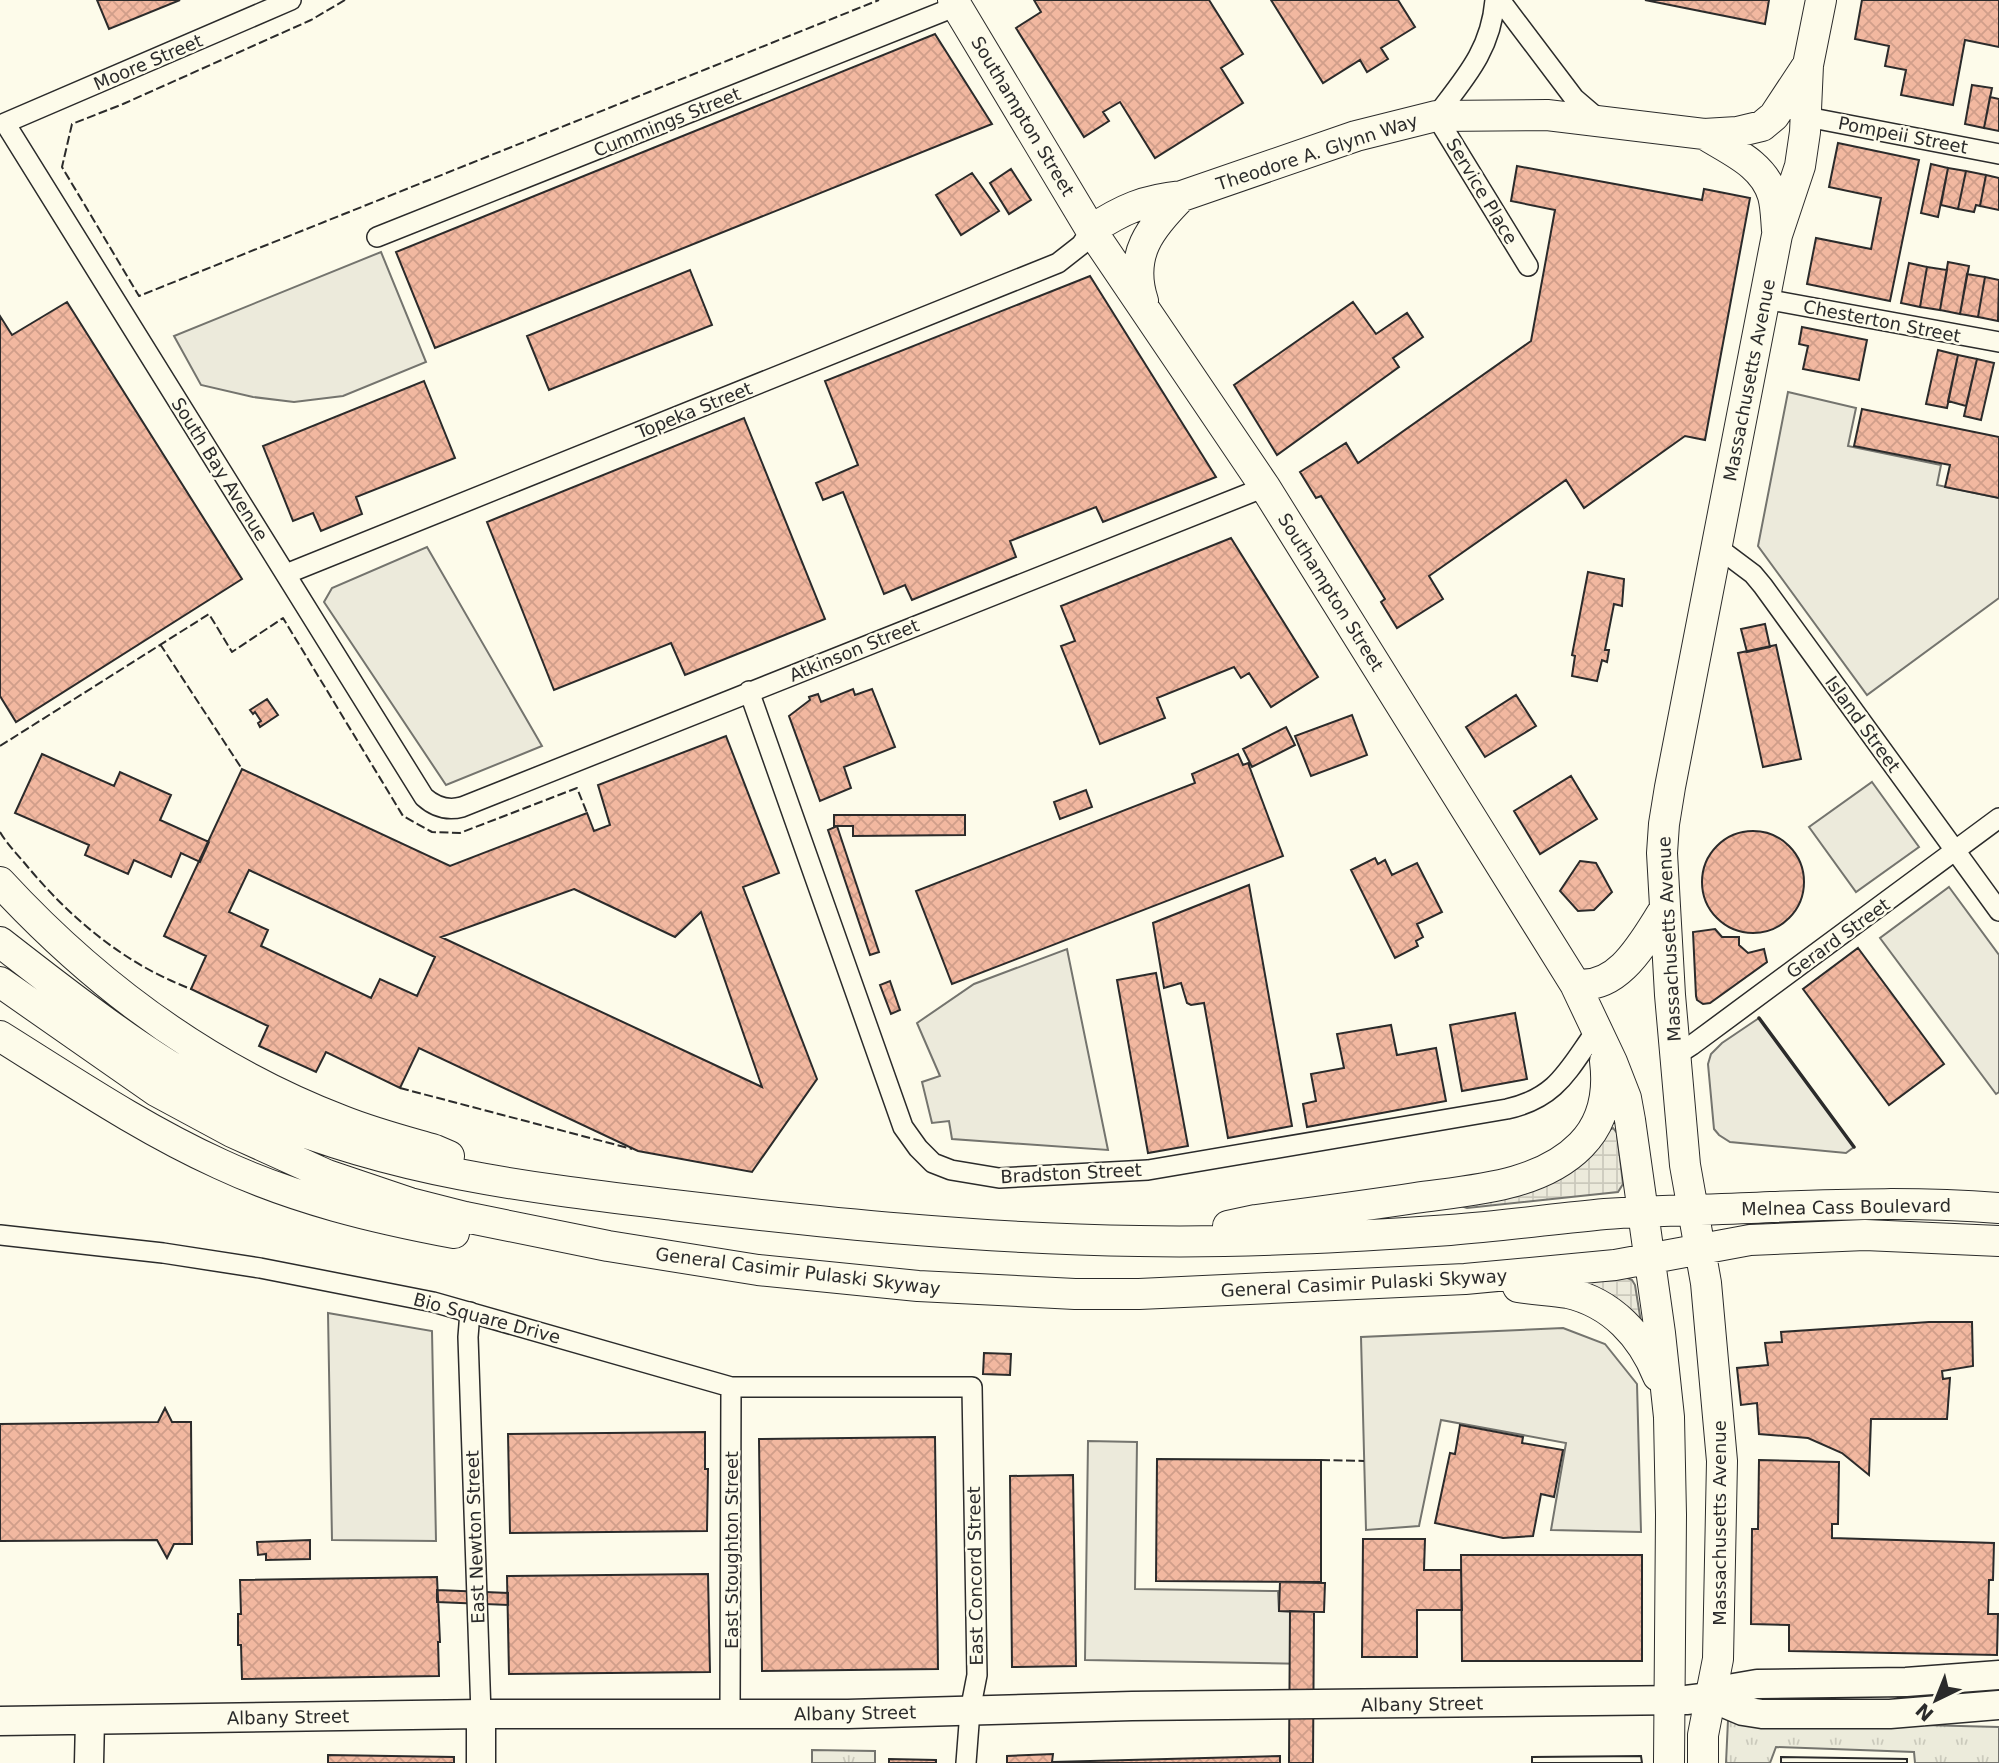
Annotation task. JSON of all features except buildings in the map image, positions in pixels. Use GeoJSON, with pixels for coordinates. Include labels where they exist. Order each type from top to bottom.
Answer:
{"type":"FeatureCollection","features":[{"type":"Feature","properties":{"kind":"main road","name":"Massachusetts Avenue"},"geometry":{"type":"LineString","coordinates":[[1703,1763],[1703,1735],[1718,1659],[1722,1461],[1709,1307],[1685,1165],[1664,910],[1662,852],[1664,824],[1777,235],[1797,178],[1807,117],[1808,65],[1821,0]]}},
{"type":"Feature","properties":{"kind":"main road","name":"Southampton Street"},"geometry":{"type":"LineString","coordinates":[[955,3],[1091,230],[1265,487],[1575,984],[1626,1098],[1642,1213]]}},
{"type":"Feature","properties":{"kind":"main road"},"geometry":{"type":"LineString","coordinates":[[1704,134],[1737,132],[1767,123],[1780,110],[1808,65]]}},
{"type":"Feature","properties":{"kind":"main road","name":"Theodore A. Glynn Way"},"geometry":{"type":"LineString","coordinates":[[1091,230],[1132,206],[1155,199],[1182,196],[1356,136],[1436,116],[1547,115],[1704,134]]}},
{"type":"Feature","properties":{"kind":"main road"},"geometry":{"type":"LineString","coordinates":[[1704,134],[1753,164],[1767,181],[1773,197],[1777,235]]}},
{"type":"Feature","properties":{"kind":"main road"},"geometry":{"type":"LineString","coordinates":[[1148,314],[1139,286],[1137,265],[1152,230],[1182,196]]}},
{"type":"Feature","properties":{"kind":"main road"},"geometry":{"type":"LineString","coordinates":[[0,882],[41,926],[104,983],[161,1025],[218,1060],[332,1117],[435,1150],[503,1182]]}},
{"type":"Feature","properties":{"kind":"main road"},"geometry":{"type":"LineString","coordinates":[[1575,984],[1603,981],[1621,968],[1664,910]]}},
{"type":"Feature","properties":{"kind":"main road"},"geometry":{"type":"LineString","coordinates":[[1,942],[129,1041],[161,1062],[231,1100],[282,1123],[350,1149],[393,1160],[578,1194],[823,1222],[1059,1238],[1159,1241],[1271,1240],[1451,1230],[1693,1210]]}},
{"type":"Feature","properties":{"kind":"main road","name":"General Casimir Pulaski Skyway"},"geometry":{"type":"LineString","coordinates":[[0,982],[156,1091],[279,1155],[346,1182],[410,1203],[676,1258],[841,1279],[931,1287],[1075,1294],[1151,1294],[1465,1279],[1615,1265],[1700,1250]]}},
{"type":"Feature","properties":{"kind":"main road"},"geometry":{"type":"LineString","coordinates":[[1159,1241],[1256,1220],[1484,1187],[1530,1176],[1551,1167],[1580,1147],[1600,1120],[1605,1106],[1606,1063],[1596,1031]]}},
{"type":"Feature","properties":{"kind":"main road"},"geometry":{"type":"LineString","coordinates":[[0,1035],[150,1129],[221,1165],[292,1192],[373,1216],[474,1237],[514,1242],[608,1246]]}},
{"type":"Feature","properties":{"kind":"main road","name":"Melnea Cass Boulevard"},"geometry":{"type":"LineString","coordinates":[[1693,1210],[1894,1202],[1999,1208]]}},
{"type":"Feature","properties":{"kind":"main road"},"geometry":{"type":"LineString","coordinates":[[1642,1213],[1669,1417],[1669,1763]]}},
{"type":"Feature","properties":{"kind":"main road","name":"Melnea Cass Boulevard"},"geometry":{"type":"LineString","coordinates":[[1700,1250],[1750,1240],[1865,1235],[1999,1241]]}},
{"type":"Feature","properties":{"kind":"main road"},"geometry":{"type":"LineString","coordinates":[[1465,1279],[1567,1293],[1588,1300],[1614,1314],[1637,1337],[1647,1353],[1661,1385],[1669,1417]]}},
{"type":"Feature","properties":{"kind":"main road","name":"Albany Street"},"geometry":{"type":"LineString","coordinates":[[0,1721],[970,1711],[1132,1706],[1668,1700],[1710,1697],[1728,1689],[1757,1684],[1906,1682],[1999,1675]]}},
{"type":"Feature","properties":{"kind":"main road","name":"Albany Street"},"geometry":{"type":"LineString","coordinates":[[1710,1697],[1743,1711],[1762,1714],[1890,1714],[1999,1704]]}},
{"type":"Feature","properties":{"kind":"main road","name":"East Newton Street"},"geometry":{"type":"LineString","coordinates":[[481,1714],[481,1763]]}},
{"type":"Feature","properties":{"kind":"main road"},"geometry":{"type":"LineString","coordinates":[[89,1763],[90,1720]]}},
{"type":"Feature","properties":{"kind":"street","name":"Moore Street"},"geometry":{"type":"LineString","coordinates":[[5,123],[291,0]]}},
{"type":"Feature","properties":{"kind":"street"},"geometry":{"type":"LineString","coordinates":[[1436,116],[1476,63],[1488,40],[1497,0]]}},
{"type":"Feature","properties":{"kind":"street"},"geometry":{"type":"LineString","coordinates":[[1497,0],[1567,90],[1603,122]]}},
{"type":"Feature","properties":{"kind":"street","name":"Cummings Street"},"geometry":{"type":"LineString","coordinates":[[377,237],[955,3]]}},
{"type":"Feature","properties":{"kind":"street","name":"Service Place"},"geometry":{"type":"LineString","coordinates":[[1436,116],[1528,266]]}},
{"type":"Feature","properties":{"kind":"street","name":"Pompeii Street"},"geometry":{"type":"LineString","coordinates":[[1807,117],[1999,154]]}},
{"type":"Feature","properties":{"kind":"street","name":"South Bay Avenue"},"geometry":{"type":"LineString","coordinates":[[5,123],[424,797],[442,808]]}},
{"type":"Feature","properties":{"kind":"street","name":"Topeka Street"},"geometry":{"type":"LineString","coordinates":[[286,574],[1058,263],[1081,245],[1091,230]]}},
{"type":"Feature","properties":{"kind":"street","name":"Chesterton Street"},"geometry":{"type":"LineString","coordinates":[[1765,299],[1999,342]]}},
{"type":"Feature","properties":{"kind":"street","name":"Atkinson Street"},"geometry":{"type":"LineString","coordinates":[[442,808],[462,807],[1265,487]]}},
{"type":"Feature","properties":{"kind":"street","name":"Island Street"},"geometry":{"type":"LineString","coordinates":[[1717,547],[1738,561],[1758,580],[1999,911]]}},
{"type":"Feature","properties":{"kind":"street","name":"Bradston Street"},"geometry":{"type":"LineString","coordinates":[[748,691],[903,1127],[918,1148],[933,1163],[942,1167],[999,1178],[1148,1170],[1528,1105],[1547,1094],[1560,1080],[1596,1031]]}},
{"type":"Feature","properties":{"kind":"street","name":"Gerard Street"},"geometry":{"type":"LineString","coordinates":[[1675,1056],[1999,818]]}},
{"type":"Feature","properties":{"kind":"street","name":"Bio Square Drive"},"geometry":{"type":"LineString","coordinates":[[0,1235],[260,1268],[433,1302],[732,1387],[972,1387]]}},
{"type":"Feature","properties":{"kind":"street","name":"East Newton Street"},"geometry":{"type":"LineString","coordinates":[[470,1312],[467,1337],[481,1714]]}},
{"type":"Feature","properties":{"kind":"street","name":"East Stoughton Street"},"geometry":{"type":"LineString","coordinates":[[730,1714],[732,1387]]}},
{"type":"Feature","properties":{"kind":"street","name":"East Concord Street"},"geometry":{"type":"LineString","coordinates":[[966,1763],[970,1711],[977,1675],[972,1387]]}},
{"type":"Feature","properties":{"kind":"green space"},"geometry":{"type":"Polygon","coordinates":[[[1728,1720],[1999,1727],[1999,1763],[1915,1763],[1914,1752],[1776,1747],[1770,1763],[1726,1763],[1728,1720]]]}},
{"type":"Feature","properties":{"kind":"green space"},"geometry":{"type":"Polygon","coordinates":[[[812,1750],[875,1751],[875,1763],[812,1763],[812,1750]]]}},
{"type":"Feature","properties":{"kind":"shaded area"},"geometry":{"type":"Polygon","coordinates":[[[381,252],[426,362],[343,396],[294,402],[253,397],[201,385],[174,336],[381,252]]]}},
{"type":"Feature","properties":{"kind":"shaded area"},"geometry":{"type":"Polygon","coordinates":[[[1788,392],[1856,408],[1848,446],[1941,465],[1937,485],[1999,498],[1999,598],[1867,695],[1758,546],[1788,392]]]}},
{"type":"Feature","properties":{"kind":"shaded area"},"geometry":{"type":"Polygon","coordinates":[[[427,547],[542,746],[446,785],[324,602],[332,588],[427,547]]]}},
{"type":"Feature","properties":{"kind":"shaded area"},"geometry":{"type":"Polygon","coordinates":[[[1872,782],[1919,847],[1856,892],[1809,827],[1872,782]]]}},
{"type":"Feature","properties":{"kind":"shaded area"},"geometry":{"type":"Polygon","coordinates":[[[1949,887],[1999,955],[1999,1092],[1996,1094],[1880,938],[1949,887]]]}},
{"type":"Feature","properties":{"kind":"shaded area"},"geometry":{"type":"Polygon","coordinates":[[[1067,949],[1108,1150],[952,1139],[949,1121],[932,1123],[922,1082],[940,1076],[917,1023],[974,984],[1067,949]]]}},
{"type":"Feature","properties":{"kind":"shaded area"},"geometry":{"type":"Polygon","coordinates":[[[1759,1018],[1854,1147],[1846,1153],[1730,1142],[1714,1129],[1708,1064],[1711,1054],[1722,1043],[1759,1018]]]}},
{"type":"Feature","properties":{"kind":"shaded area"},"geometry":{"type":"Polygon","coordinates":[[[1613,1128],[1617,1133],[1623,1184],[1618,1192],[1467,1208],[1461,1206],[1613,1128]]]}},
{"type":"Feature","properties":{"kind":"shaded area"},"geometry":{"type":"Polygon","coordinates":[[[1625,1277],[1635,1285],[1641,1322],[1579,1282],[1625,1277]]]}},
{"type":"Feature","properties":{"kind":"shaded area"},"geometry":{"type":"Polygon","coordinates":[[[328,1313],[432,1331],[436,1541],[332,1540],[328,1313]]]}},
{"type":"Feature","properties":{"kind":"shaded area"},"geometry":{"type":"Polygon","coordinates":[[[1563,1328],[1605,1344],[1637,1384],[1641,1532],[1551,1530],[1566,1443],[1441,1420],[1419,1526],[1366,1530],[1361,1337],[1563,1328]]]}},
{"type":"Feature","properties":{"kind":"shaded area"},"geometry":{"type":"Polygon","coordinates":[[[1088,1441],[1137,1442],[1135,1589],[1278,1591],[1279,1611],[1310,1613],[1310,1664],[1085,1660],[1088,1441]]]}},
{"type":"Feature","properties":{"kind":"fence"},"geometry":{"type":"LineString","coordinates":[[345,0],[311,20],[72,124],[62,167],[139,296],[879,0]]}},
{"type":"Feature","properties":{"kind":"fence"},"geometry":{"type":"LineString","coordinates":[[0,746],[209,614],[232,652],[283,618],[403,816],[432,832],[460,833],[577,788],[587,813]]}},
{"type":"Feature","properties":{"kind":"fence"},"geometry":{"type":"LineString","coordinates":[[160,644],[242,769]]}},
{"type":"Feature","properties":{"kind":"fence"},"geometry":{"type":"LineString","coordinates":[[0,832],[44,886],[81,922],[144,967],[191,989]]}},
{"type":"Feature","properties":{"kind":"fence"},"geometry":{"type":"LineString","coordinates":[[400,1088],[632,1149]]}},
{"type":"Feature","properties":{"kind":"fence"},"geometry":{"type":"LineString","coordinates":[[1321,1460],[1364,1461]]}},
{"type":"Feature","properties":{"kind":"wall"},"geometry":{"type":"LineString","coordinates":[[1759,1018],[1854,1147]]}}]}
